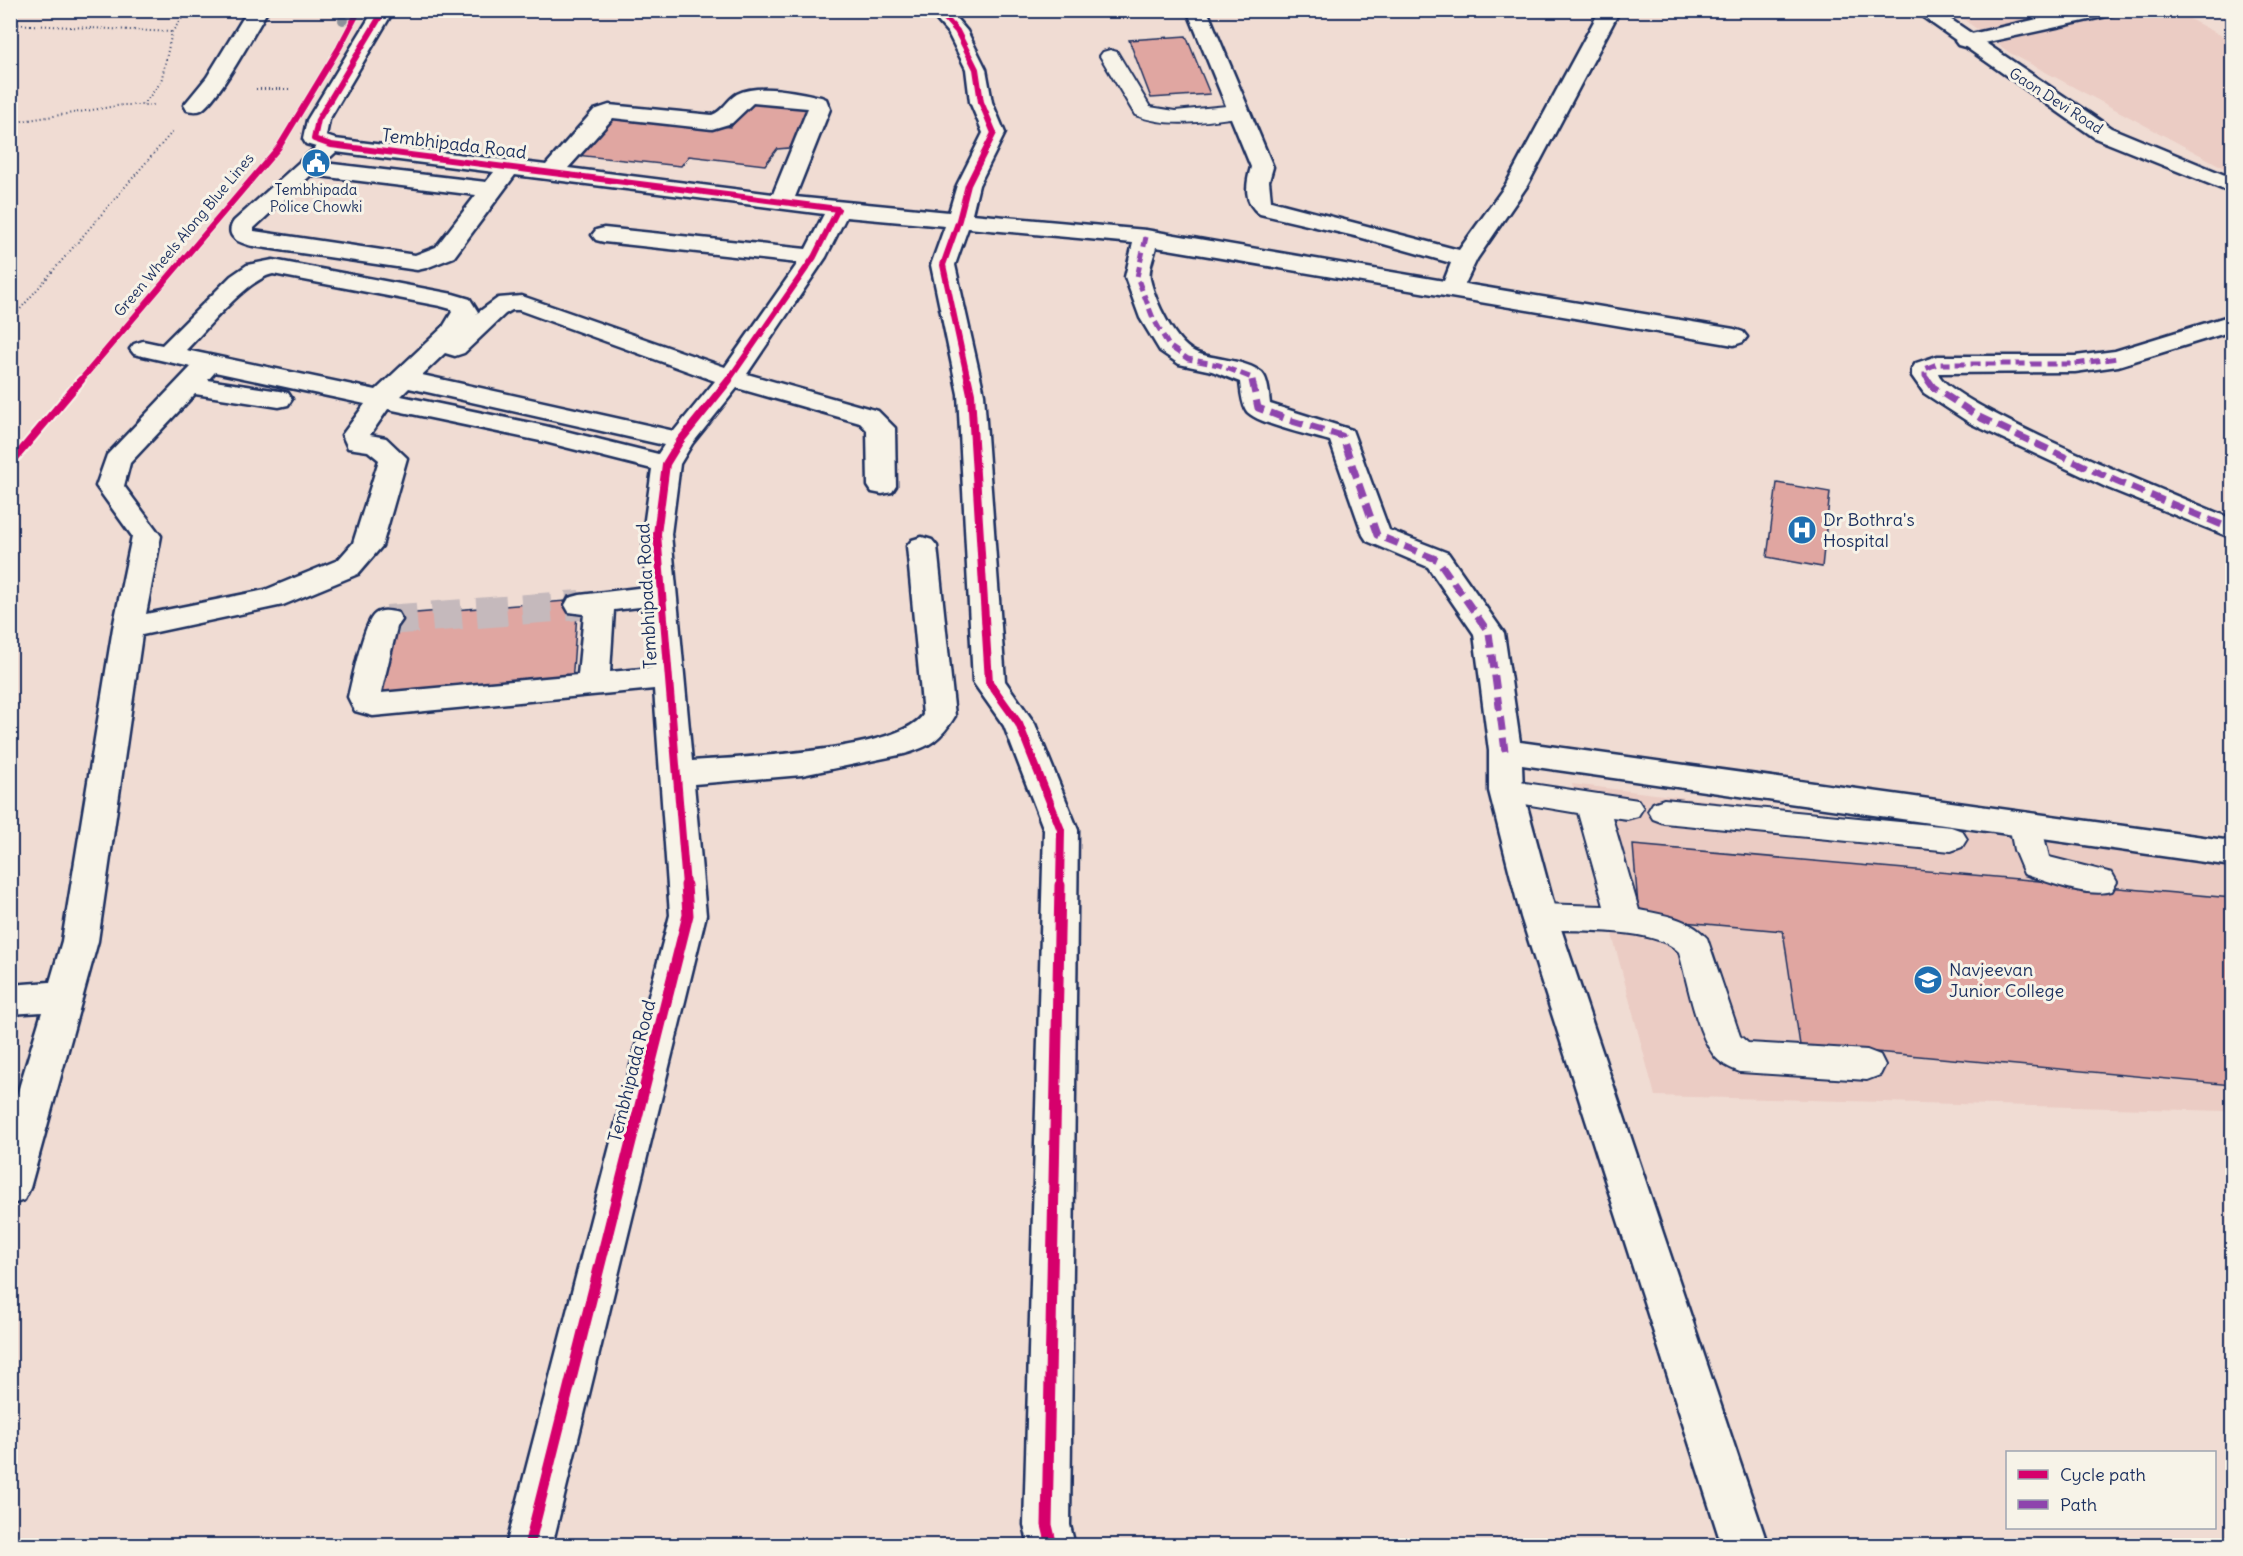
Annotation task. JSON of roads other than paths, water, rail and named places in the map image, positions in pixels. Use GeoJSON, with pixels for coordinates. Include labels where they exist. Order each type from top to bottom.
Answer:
{"type":"FeatureCollection","features":[{"type":"Feature","properties":{"kind":"street"},"geometry":{"type":"LineString","coordinates":[[195,105],[216,80],[258,10]]}},
{"type":"Feature","properties":{"kind":"street"},"geometry":{"type":"LineString","coordinates":[[384,10],[316,125],[314,139],[331,145],[242,226],[242,234],[254,239],[417,263],[446,252],[500,179]]}},
{"type":"Feature","properties":{"kind":"street"},"geometry":{"type":"LineString","coordinates":[[938,10],[957,31],[976,69],[981,102],[994,133],[968,185],[959,220],[943,265],[971,394],[989,682],[1019,724],[1061,830],[1047,1525],[1052,1545]]}},
{"type":"Feature","properties":{"kind":"street"},"geometry":{"type":"LineString","coordinates":[[1197,10],[1262,167],[1258,181],[1260,204],[1268,209],[1364,231],[1465,259]]}},
{"type":"Feature","properties":{"kind":"street"},"geometry":{"type":"LineString","coordinates":[[1452,290],[1465,259],[1516,186],[1610,10]]}},
{"type":"Feature","properties":{"kind":"street","name":"Gaon Devi Road"},"geometry":{"type":"LineString","coordinates":[[1923,10],[1965,41],[2103,133],[2232,186]]}},
{"type":"Feature","properties":{"kind":"street"},"geometry":{"type":"LineString","coordinates":[[1965,41],[2107,10]]}},
{"type":"Feature","properties":{"kind":"street"},"geometry":{"type":"LineString","coordinates":[[552,173],[602,115],[609,111],[712,122],[723,121],[746,98],[756,96],[813,102],[818,104],[819,109],[781,202]]}},
{"type":"Feature","properties":{"kind":"street","name":"Tembhipada Road"},"geometry":{"type":"LineString","coordinates":[[331,145],[500,179],[552,173],[838,209],[1146,237],[1734,338]]}},
{"type":"Feature","properties":{"kind":"street"},"geometry":{"type":"LineString","coordinates":[[305,168],[500,179]]}},
{"type":"Feature","properties":{"kind":"street"},"geometry":{"type":"LineString","coordinates":[[673,453],[733,375],[814,257],[838,209]]}},
{"type":"Feature","properties":{"kind":"street"},"geometry":{"type":"LineString","coordinates":[[604,235],[814,257]]}},
{"type":"Feature","properties":{"kind":"street"},"geometry":{"type":"LineString","coordinates":[[1146,237],[1137,278],[1153,318],[1169,346],[1188,359],[1219,365],[1252,378],[1258,408],[1278,419],[1311,425],[1342,436],[1377,535],[1438,560],[1489,633],[1505,751],[1506,791],[1539,917],[1745,1545]]}},
{"type":"Feature","properties":{"kind":"street"},"geometry":{"type":"LineString","coordinates":[[128,628],[272,598],[348,567],[367,546],[393,458],[376,444],[358,442],[356,435],[383,405],[452,332],[465,312],[461,304],[444,299],[273,267],[256,270],[155,352],[383,405],[545,434],[673,453]]}},
{"type":"Feature","properties":{"kind":"street"},"geometry":{"type":"LineString","coordinates":[[189,385],[383,405],[418,382],[496,309],[507,303],[522,303],[733,375],[869,417],[881,428],[892,481]]}},
{"type":"Feature","properties":{"kind":"street"},"geometry":{"type":"LineString","coordinates":[[2232,323],[2118,358],[2075,364],[1937,364],[1925,369],[1925,376],[1933,387],[1979,417],[2118,482],[2232,529]]}},
{"type":"Feature","properties":{"kind":"street"},"geometry":{"type":"LineString","coordinates":[[10,1188],[80,941],[128,628],[147,536],[110,486],[117,461],[209,363]]}},
{"type":"Feature","properties":{"kind":"street"},"geometry":{"type":"LineString","coordinates":[[418,382],[673,453]]}},
{"type":"Feature","properties":{"kind":"street","name":"Tembhipada Road"},"geometry":{"type":"LineString","coordinates":[[529,1545],[688,915],[657,534],[673,453]]}},
{"type":"Feature","properties":{"kind":"street"},"geometry":{"type":"LineString","coordinates":[[675,774],[802,764],[844,757],[904,743],[930,729],[939,716],[922,546]]}},
{"type":"Feature","properties":{"kind":"street"},"geometry":{"type":"LineString","coordinates":[[593,685],[590,604],[662,595]]}},
{"type":"Feature","properties":{"kind":"street"},"geometry":{"type":"LineString","coordinates":[[387,620],[383,622],[364,697],[366,703],[373,705],[668,677]]}},
{"type":"Feature","properties":{"kind":"street"},"geometry":{"type":"LineString","coordinates":[[1505,751],[2232,853]]}},
{"type":"Feature","properties":{"kind":"street"},"geometry":{"type":"LineString","coordinates":[[10,1000],[65,995]]}},
{"type":"Feature","properties":{"kind":"lane"},"geometry":{"type":"LineString","coordinates":[[1110,56],[1142,111],[1151,115],[1164,117],[1237,111]]}},
{"type":"Feature","properties":{"kind":"lane"},"geometry":{"type":"LineString","coordinates":[[1506,791],[1628,808]]}},
{"type":"Feature","properties":{"kind":"lane"},"geometry":{"type":"LineString","coordinates":[[1592,804],[1625,920]]}},
{"type":"Feature","properties":{"kind":"lane"},"geometry":{"type":"LineString","coordinates":[[1664,811],[1951,839]]}},
{"type":"Feature","properties":{"kind":"lane"},"geometry":{"type":"LineString","coordinates":[[2025,824],[2036,865],[2055,872],[2100,882]]}},
{"type":"Feature","properties":{"kind":"lane"},"geometry":{"type":"LineString","coordinates":[[1539,917],[1625,920],[1670,929],[1685,936],[1695,947],[1713,1013],[1726,1045],[1740,1057],[1868,1065]]}},
{"type":"Feature","properties":{"kind":"tunnel"},"geometry":{"type":"LineString","coordinates":[[387,620],[580,605]]}},
{"type":"Feature","properties":{"kind":"place","name":"Tembhipada Police Chowki"},"geometry":{"type":"Point","coordinates":[316,163]}},
{"type":"Feature","properties":{"kind":"place","name":"Dr Bothra's Hospital"},"geometry":{"type":"Point","coordinates":[1802,530]}},
{"type":"Feature","properties":{"kind":"place","name":"Navjeevan Junior College"},"geometry":{"type":"Point","coordinates":[1928,980]}}]}
